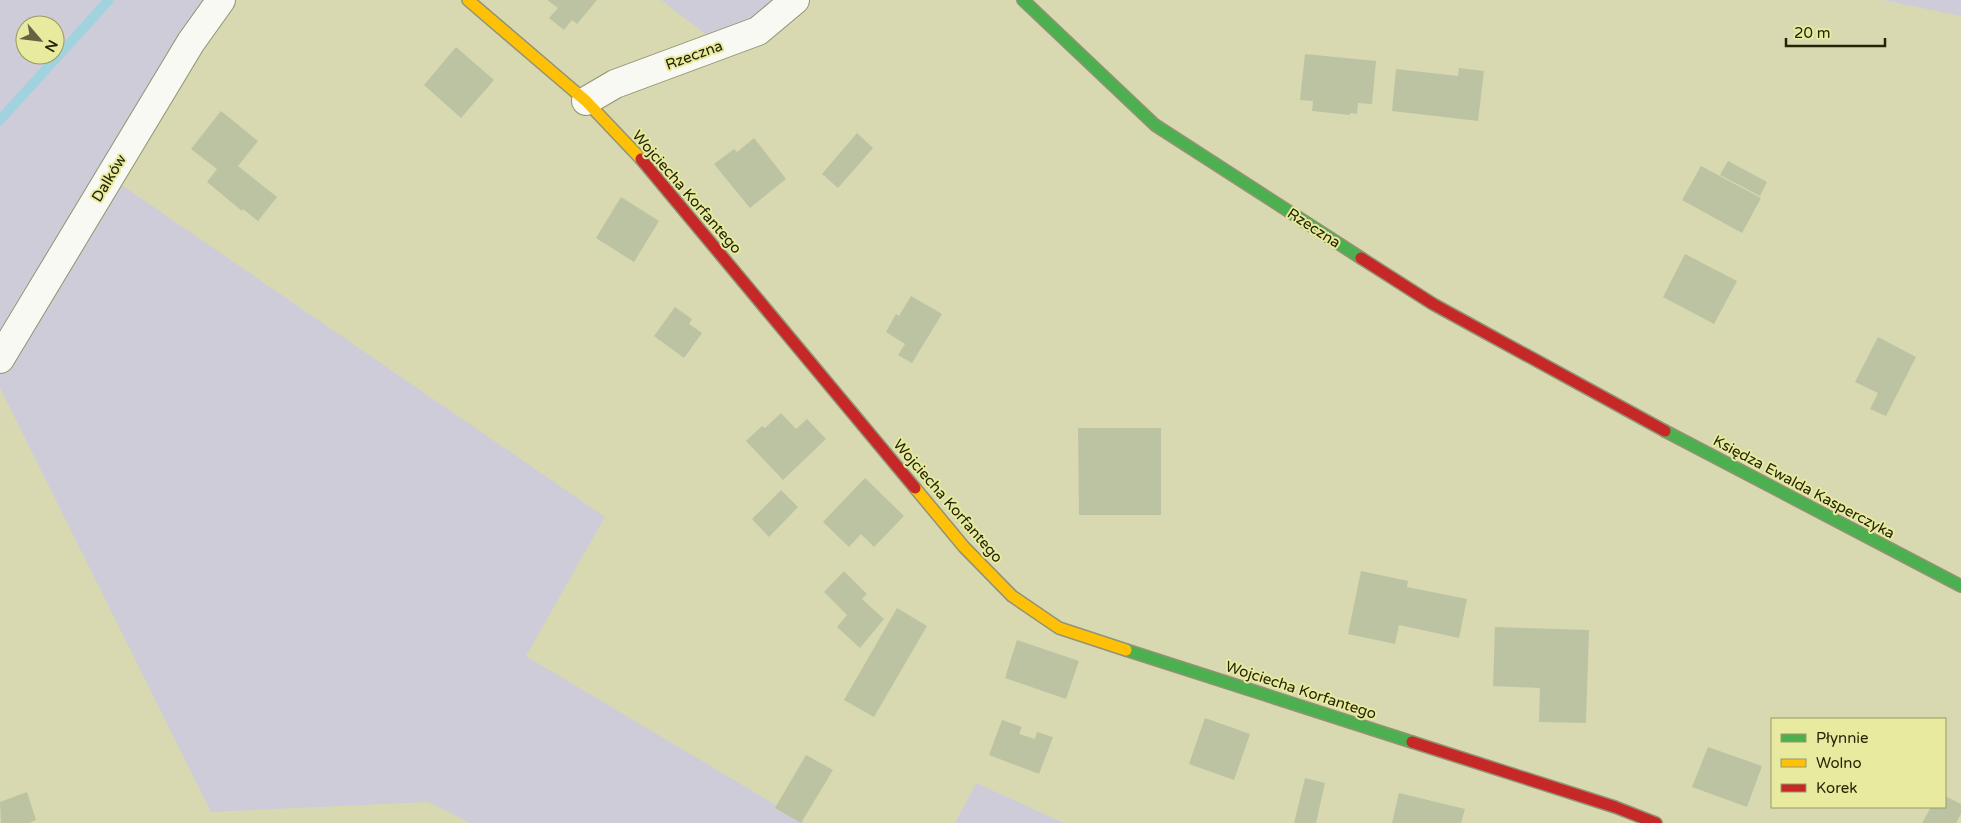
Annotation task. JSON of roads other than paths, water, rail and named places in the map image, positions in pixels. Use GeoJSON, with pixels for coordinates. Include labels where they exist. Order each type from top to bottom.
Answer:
{"type":"FeatureCollection","features":[{"type":"Feature","properties":{"kind":"street","name":"Dalków"},"geometry":{"type":"LineString","coordinates":[[0,359],[191,42],[221,0]]}},
{"type":"Feature","properties":{"kind":"street","name":"Wojciecha Korfantego"},"geometry":{"type":"LineString","coordinates":[[468,0],[586,101],[651,169],[964,547],[1012,596],[1059,628],[1616,807],[1656,823]]}},
{"type":"Feature","properties":{"kind":"street","name":"Rzeczna"},"geometry":{"type":"LineString","coordinates":[[586,101],[615,84],[758,31],[795,0]]}},
{"type":"Feature","properties":{"kind":"street","name":"Rzeczna"},"geometry":{"type":"LineString","coordinates":[[1023,0],[1155,125],[1433,304],[1634,415]]}},
{"type":"Feature","properties":{"kind":"street","name":"Księdza Ewalda Kasperczyka"},"geometry":{"type":"LineString","coordinates":[[1634,415],[1961,586]]}},
{"type":"Feature","properties":{"kind":"waterway"},"geometry":{"type":"LineString","coordinates":[[0,120],[109,0]]}}]}
